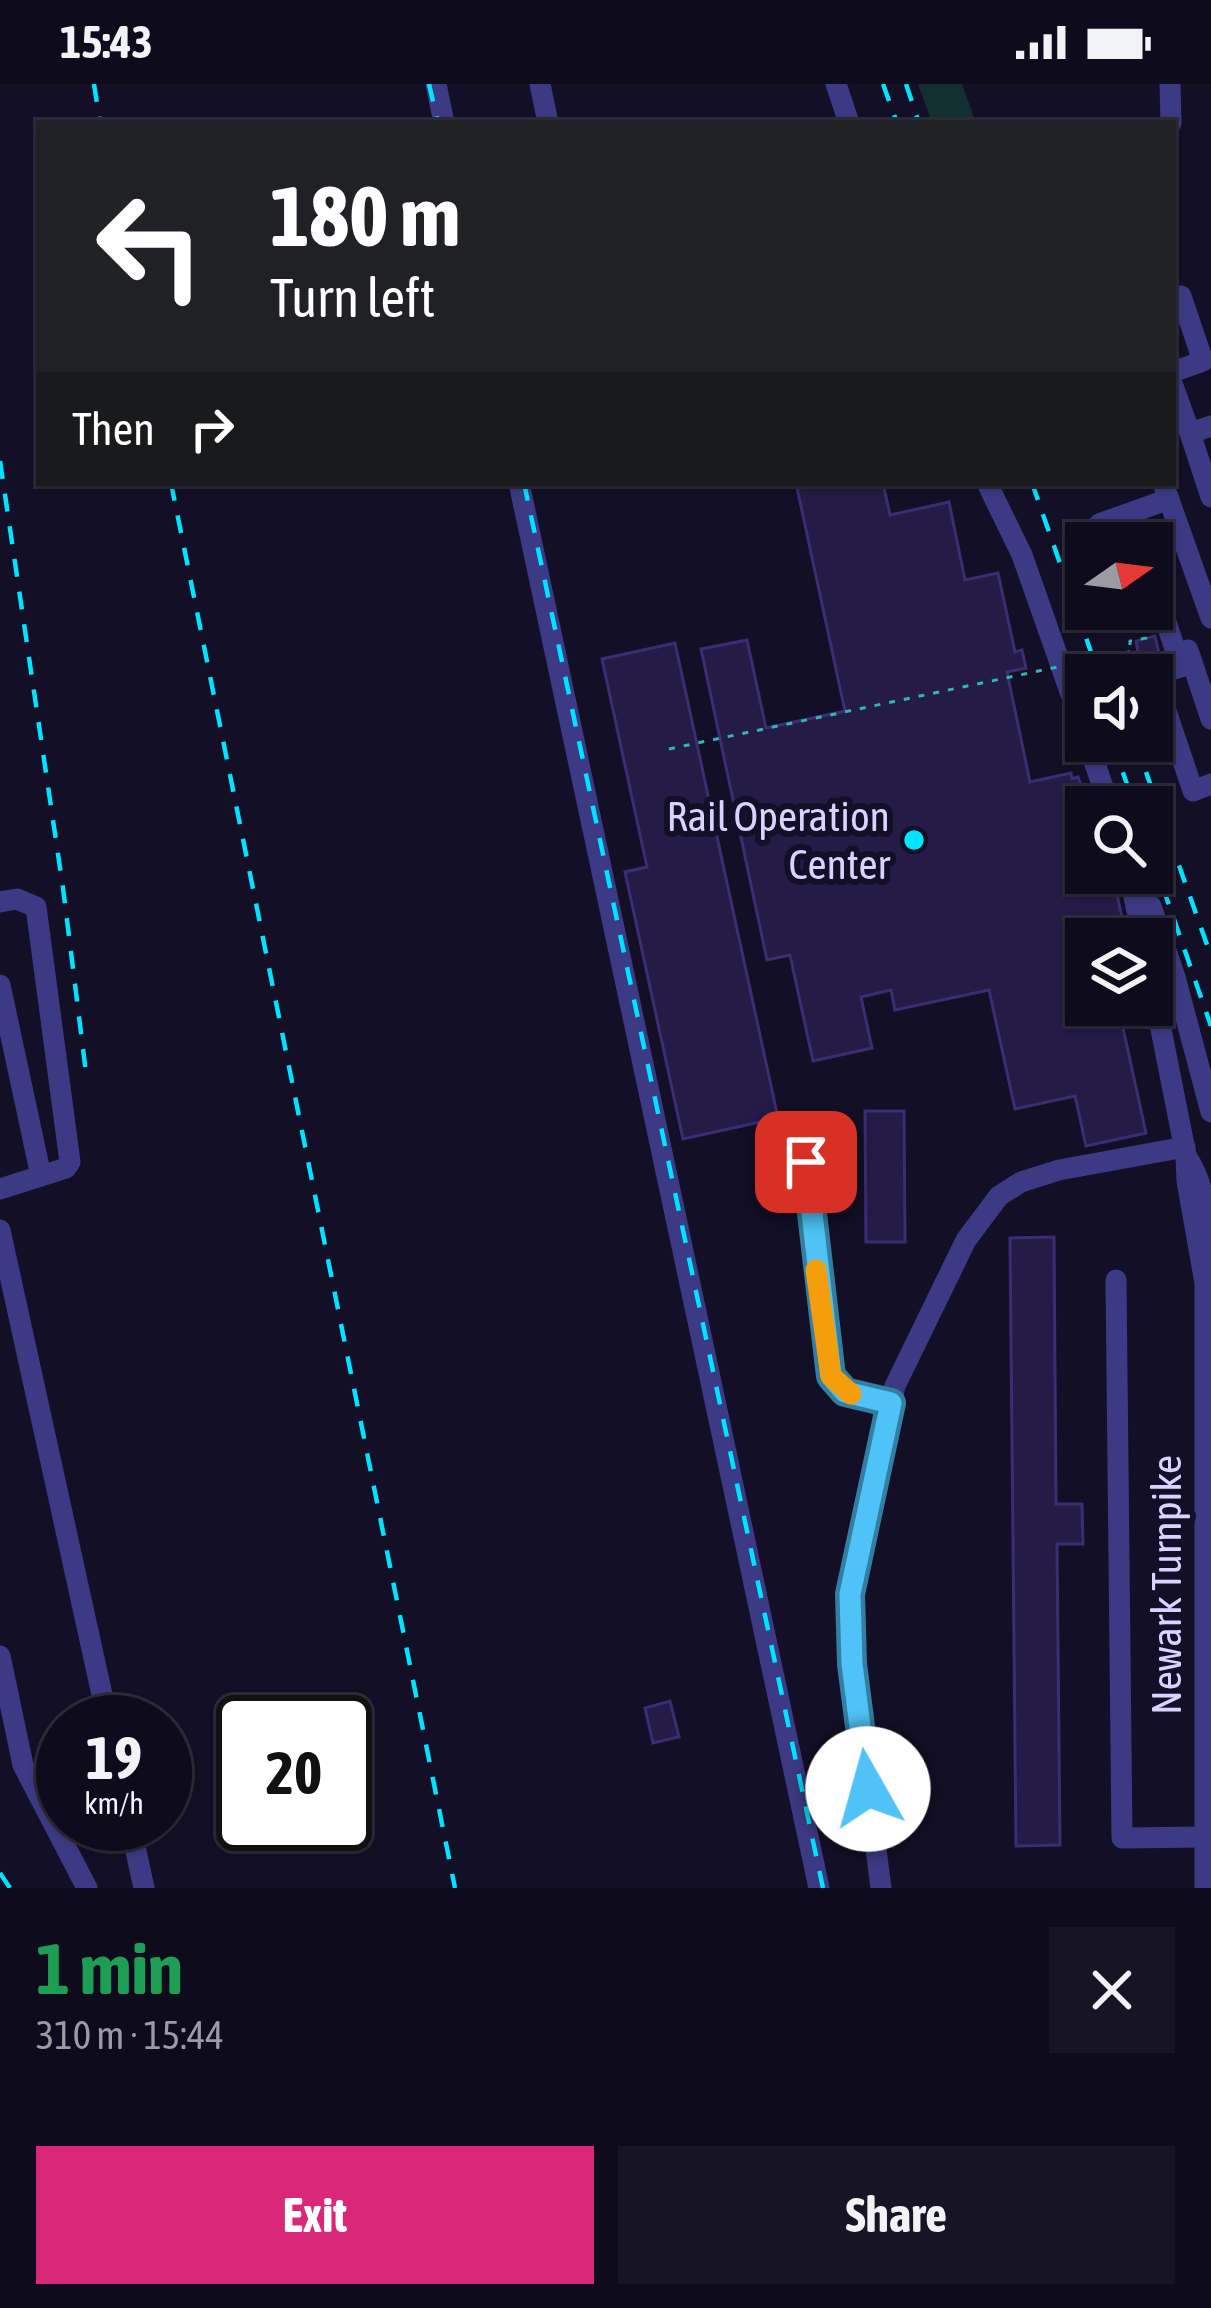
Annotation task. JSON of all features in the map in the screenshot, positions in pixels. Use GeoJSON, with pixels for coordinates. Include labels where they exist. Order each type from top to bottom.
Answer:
{"type":"FeatureCollection","features":[{"type":"Feature","properties":{"kind":"street"},"geometry":{"type":"LineString","coordinates":[[436,84],[443,120]]}},
{"type":"Feature","properties":{"kind":"street"},"geometry":{"type":"LineString","coordinates":[[540,84],[547,120]]}},
{"type":"Feature","properties":{"kind":"street"},"geometry":{"type":"LineString","coordinates":[[836,84],[848,120]]}},
{"type":"Feature","properties":{"kind":"street"},"geometry":{"type":"LineString","coordinates":[[1170,84],[1171,120]]}},
{"type":"Feature","properties":{"kind":"street"},"geometry":{"type":"LineString","coordinates":[[1176,371],[1208,366],[1181,296]]}},
{"type":"Feature","properties":{"kind":"street"},"geometry":{"type":"LineString","coordinates":[[1176,391],[1200,430],[1211,497]]}},
{"type":"Feature","properties":{"kind":"street"},"geometry":{"type":"LineString","coordinates":[[520,486],[819,1888]]}},
{"type":"Feature","properties":{"kind":"street"},"geometry":{"type":"LineString","coordinates":[[988,486],[1022,554],[1065,676]]}},
{"type":"Feature","properties":{"kind":"street"},"geometry":{"type":"LineString","coordinates":[[1106,522],[1166,491],[1210,615],[1185,659],[1154,676],[1193,791],[1211,784]]}},
{"type":"Feature","properties":{"kind":"street"},"geometry":{"type":"LineString","coordinates":[[1129,514],[1132,522]]}},
{"type":"Feature","properties":{"kind":"street"},"geometry":{"type":"LineString","coordinates":[[1173,630],[1211,719]]}},
{"type":"Feature","properties":{"kind":"street"},"geometry":{"type":"LineString","coordinates":[[1133,894],[1138,918]]}},
{"type":"Feature","properties":{"kind":"street"},"geometry":{"type":"LineString","coordinates":[[0,902],[26,900],[36,907],[70,1162],[66,1168],[0,1189]]}},
{"type":"Feature","properties":{"kind":"street"},"geometry":{"type":"LineString","coordinates":[[1136,908],[1151,906],[1211,1112]]}},
{"type":"Feature","properties":{"kind":"street"},"geometry":{"type":"LineString","coordinates":[[0,985],[41,1176]]}},
{"type":"Feature","properties":{"kind":"street","name":"Newark Turnpike"},"geometry":{"type":"LineString","coordinates":[[1162,1026],[1208,1207],[1204,1888]]}},
{"type":"Feature","properties":{"kind":"street"},"geometry":{"type":"LineString","coordinates":[[881,1888],[852,1664],[850,1594],[895,1386],[966,1240],[999,1196],[1021,1182],[1060,1170],[1194,1157]]}},
{"type":"Feature","properties":{"kind":"street"},"geometry":{"type":"LineString","coordinates":[[806,1162],[831,1376],[845,1392],[891,1403]]}},
{"type":"Feature","properties":{"kind":"street"},"geometry":{"type":"LineString","coordinates":[[0,1230],[102,1695]]}},
{"type":"Feature","properties":{"kind":"street"},"geometry":{"type":"LineString","coordinates":[[1116,1280],[1122,1838],[1204,1837]]}},
{"type":"Feature","properties":{"kind":"street"},"geometry":{"type":"LineString","coordinates":[[0,1655],[23,1765],[87,1888]]}},
{"type":"Feature","properties":{"kind":"street"},"geometry":{"type":"LineString","coordinates":[[136,1851],[144,1888]]}},
{"type":"Feature","properties":{"kind":"path"},"geometry":{"type":"LineString","coordinates":[[1130,654],[1130,641],[1146,638],[1142,630]]}},
{"type":"Feature","properties":{"kind":"path"},"geometry":{"type":"LineString","coordinates":[[669,749],[1138,650]]}},
{"type":"Feature","properties":{"kind":"green space"},"geometry":{"type":"Polygon","coordinates":[[[918,84],[962,84],[975,120],[931,120],[918,84]]]}},
{"type":"Feature","properties":{"kind":"building","name":"Rail Operation Center"},"geometry":{"type":"Polygon","coordinates":[[[797,486],[884,486],[890,515],[949,502],[965,580],[998,573],[1015,652],[1022,650],[1026,668],[1007,672],[1030,782],[1071,773],[1081,786],[1065,786],[1065,894],[1117,894],[1122,918],[1065,918],[1065,1026],[1123,1026],[1146,1133],[1086,1146],[1075,1096],[1015,1109],[989,990],[895,1010],[891,990],[861,997],[872,1048],[813,1061],[790,955],[767,960],[701,649],[747,640],[766,728],[845,711],[797,486]]]}},
{"type":"Feature","properties":{"kind":"building"},"geometry":{"type":"Polygon","coordinates":[[[1155,636],[1159,654],[1138,654],[1136,641],[1155,636]]]}},
{"type":"Feature","properties":{"kind":"building"},"geometry":{"type":"Polygon","coordinates":[[[675,643],[778,1118],[683,1139],[625,872],[647,867],[602,659],[675,643]]]}},
{"type":"Feature","properties":{"kind":"building"},"geometry":{"type":"Polygon","coordinates":[[[865,1111],[904,1111],[905,1242],[866,1242],[865,1111]]]}},
{"type":"Feature","properties":{"kind":"building"},"geometry":{"type":"Polygon","coordinates":[[[1054,1237],[1056,1504],[1082,1504],[1083,1544],[1057,1544],[1060,1845],[1016,1846],[1010,1238],[1054,1237]]]}},
{"type":"Feature","properties":{"kind":"building"},"geometry":{"type":"Polygon","coordinates":[[[670,1701],[679,1737],[653,1743],[645,1708],[670,1701]]]}},
{"type":"Feature","properties":{"kind":"railway"},"geometry":{"type":"LineString","coordinates":[[94,84],[100,120]]}},
{"type":"Feature","properties":{"kind":"railway"},"geometry":{"type":"LineString","coordinates":[[429,84],[437,120]]}},
{"type":"Feature","properties":{"kind":"railway"},"geometry":{"type":"LineString","coordinates":[[883,84],[896,120]]}},
{"type":"Feature","properties":{"kind":"railway"},"geometry":{"type":"LineString","coordinates":[[906,84],[918,120]]}},
{"type":"Feature","properties":{"kind":"railway"},"geometry":{"type":"LineString","coordinates":[[0,461],[87,1081]]}},
{"type":"Feature","properties":{"kind":"railway"},"geometry":{"type":"LineString","coordinates":[[172,486],[455,1888]]}},
{"type":"Feature","properties":{"kind":"railway"},"geometry":{"type":"LineString","coordinates":[[525,486],[823,1888]]}},
{"type":"Feature","properties":{"kind":"railway"},"geometry":{"type":"LineString","coordinates":[[1033,486],[1092,654]]}},
{"type":"Feature","properties":{"kind":"railway"},"geometry":{"type":"LineString","coordinates":[[1119,762],[1128,786]]}},
{"type":"Feature","properties":{"kind":"railway"},"geometry":{"type":"LineString","coordinates":[[1142,762],[1211,956]]}},
{"type":"Feature","properties":{"kind":"railway"},"geometry":{"type":"LineString","coordinates":[[1165,894],[1211,1026]]}},
{"type":"Feature","properties":{"kind":"railway"},"geometry":{"type":"LineString","coordinates":[[0,1873],[10,1888]]}},
{"type":"Feature","properties":{"kind":"slow traffic"},"geometry":{"type":"LineString","coordinates":[[816,1270],[831,1376],[851,1394]]}},
{"type":"Feature","properties":{"kind":"place","name":"Rail Operation Center"},"geometry":{"type":"Point","coordinates":[914,840]}},
{"type":"Feature","properties":{"kind":"route"},"geometry":{"type":"LineString","coordinates":[[806,1162],[831,1376],[845,1392],[891,1403],[850,1594],[852,1664],[868,1789]]}}]}
